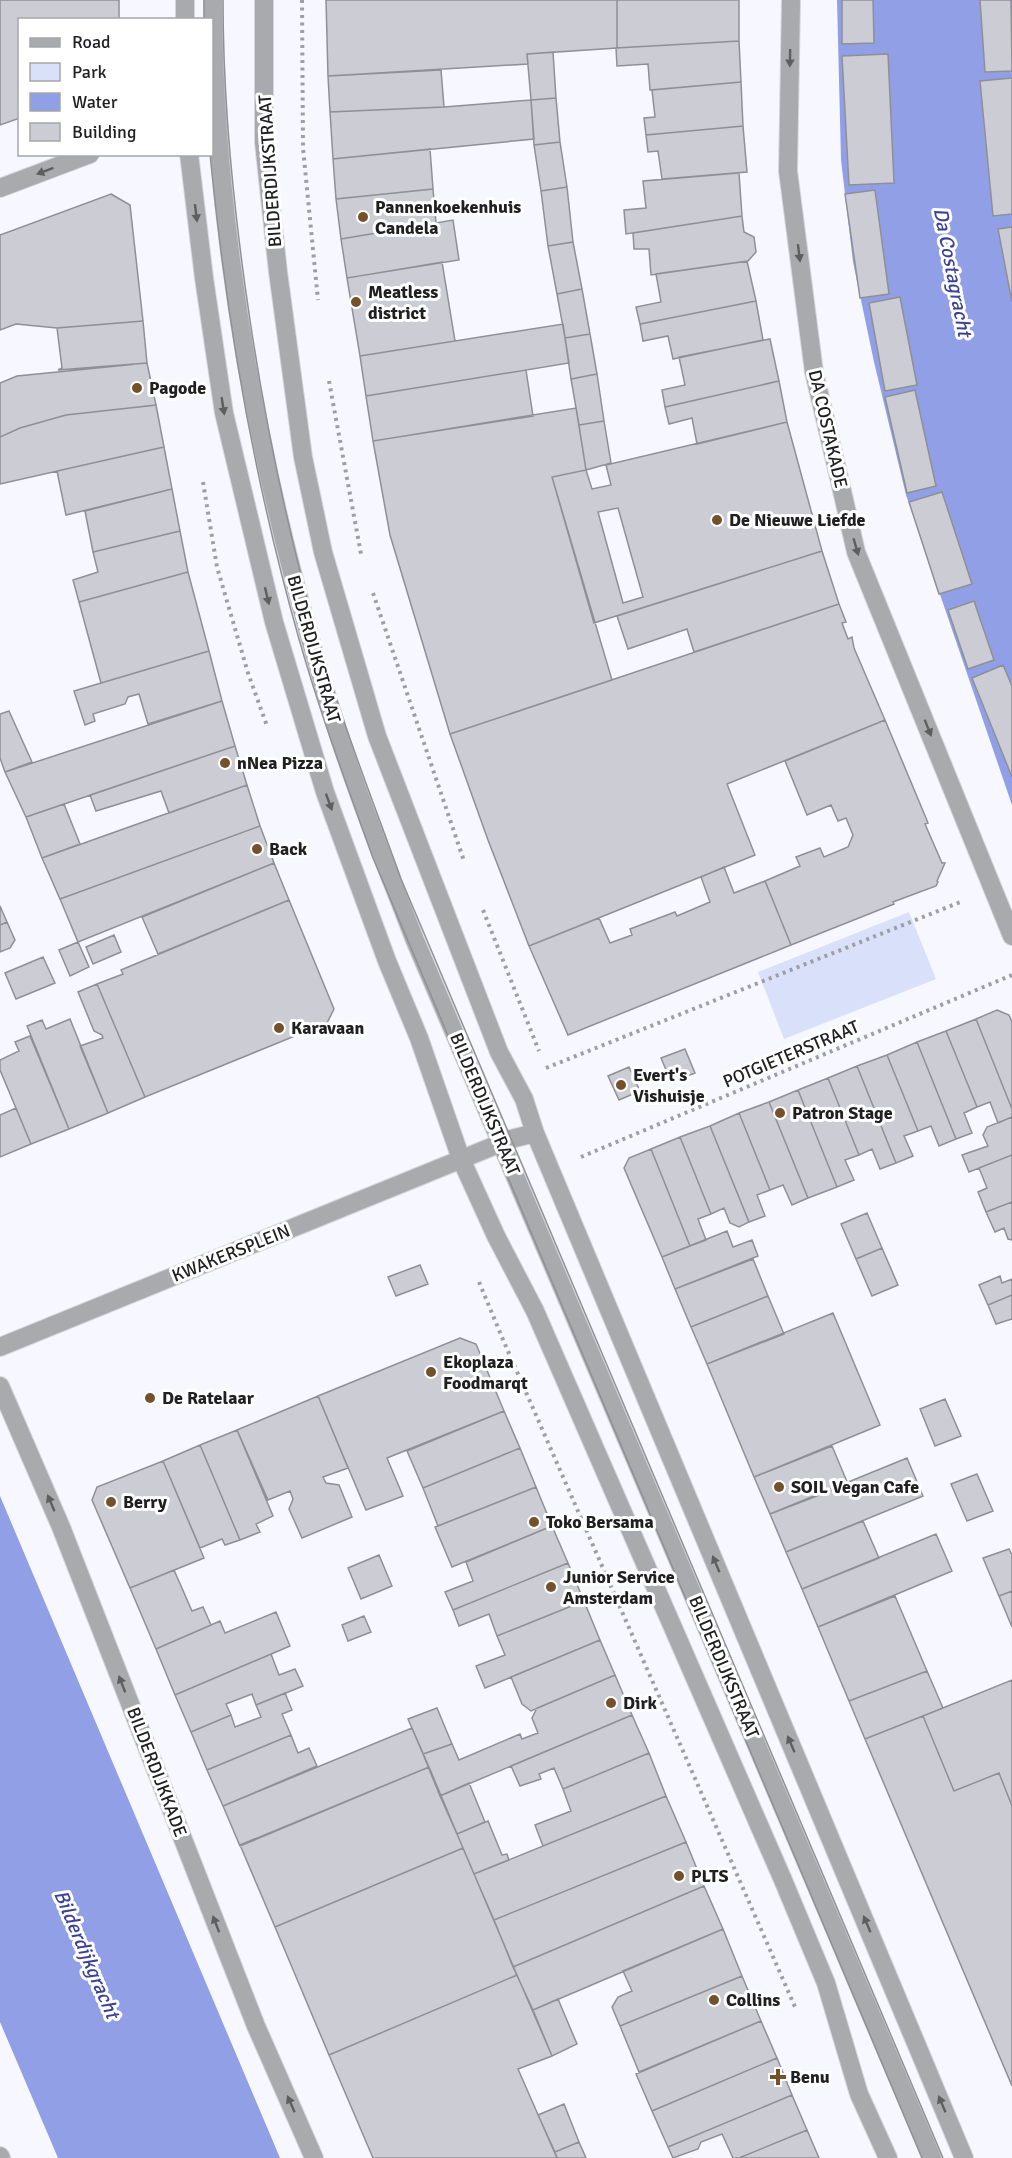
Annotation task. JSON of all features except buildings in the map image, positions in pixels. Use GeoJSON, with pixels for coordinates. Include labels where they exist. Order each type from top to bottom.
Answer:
{"type":"FeatureCollection","features":[{"type":"Feature","properties":{"kind":"street"},"geometry":{"type":"LineString","coordinates":[[185,0],[185,18]]}},
{"type":"Feature","properties":{"kind":"street","name":"BILDERDIJKSTRAAT"},"geometry":{"type":"LineString","coordinates":[[213,0],[213,51],[223,186],[251,386],[271,490],[324,687],[372,831],[414,938],[932,2158]]}},
{"type":"Feature","properties":{"kind":"street","name":"BILDERDIJKSTRAAT"},"geometry":{"type":"LineString","coordinates":[[264,0],[264,142],[275,248],[303,457],[323,552],[377,736],[499,1052],[524,1099],[535,1133],[964,2158]]}},
{"type":"Feature","properties":{"kind":"street","name":"DA COSTAKADE"},"geometry":{"type":"LineString","coordinates":[[790,0],[788,171],[814,372],[856,552],[1012,936]]}},
{"type":"Feature","properties":{"kind":"street"},"geometry":{"type":"LineString","coordinates":[[0,188],[85,156]]}},
{"type":"Feature","properties":{"kind":"street","name":"BILDERDIJKSTRAAT"},"geometry":{"type":"LineString","coordinates":[[189,156],[224,413],[274,622],[325,792],[387,960],[419,1038],[461,1159],[496,1236],[535,1311],[783,1880],[826,1983],[859,2094],[888,2158]]}},
{"type":"Feature","properties":{"kind":"street","name":"KWAKERSPLEIN"},"geometry":{"type":"LineString","coordinates":[[0,1347],[461,1159],[535,1133]]}},
{"type":"Feature","properties":{"kind":"street","name":"BILDERDIJKKADE"},"geometry":{"type":"LineString","coordinates":[[0,1386],[61,1527],[256,2026],[314,2158]]}},
{"type":"Feature","properties":{"kind":"path","name":"BILDERDIJKSTRAAT"},"geometry":{"type":"LineString","coordinates":[[302,0],[303,148],[319,301]]}},
{"type":"Feature","properties":{"kind":"path"},"geometry":{"type":"LineString","coordinates":[[327,371],[363,564]]}},
{"type":"Feature","properties":{"kind":"path"},"geometry":{"type":"LineString","coordinates":[[371,587],[466,868]]}},
{"type":"Feature","properties":{"kind":"path"},"geometry":{"type":"LineString","coordinates":[[480,901],[546,1068],[993,889]]}},
{"type":"Feature","properties":{"kind":"path","name":"POTGIETERSTRAAT"},"geometry":{"type":"LineString","coordinates":[[581,1157],[1012,975]]}},
{"type":"Feature","properties":{"kind":"path"},"geometry":{"type":"LineString","coordinates":[[577,1146],[586,1167]]}},
{"type":"Feature","properties":{"kind":"green space"},"geometry":{"type":"Polygon","coordinates":[[[909,912],[936,979],[784,1039],[758,972],[909,912]]]}},
{"type":"Feature","properties":{"kind":"water","name":"Da Costagracht"},"geometry":{"type":"Polygon","coordinates":[[[837,0],[1012,0],[1012,805],[906,495],[874,362],[853,262],[841,160],[837,0]]]}},
{"type":"Feature","properties":{"kind":"water","name":"Bilderdijkgracht"},"geometry":{"type":"Polygon","coordinates":[[[0,1496],[280,2158],[58,2158],[0,2022],[0,1496]]]}},
{"type":"Feature","properties":{"kind":"tram line"},"geometry":{"type":"LineString","coordinates":[[204,0],[204,18]]}},
{"type":"Feature","properties":{"kind":"tram line"},"geometry":{"type":"LineString","coordinates":[[223,0],[230,161],[256,360],[287,518],[306,596],[336,697],[401,879],[943,2158]]}},
{"type":"Feature","properties":{"kind":"tram line"},"geometry":{"type":"LineString","coordinates":[[210,156],[233,338],[268,520],[299,639],[344,777],[373,858],[922,2158]]}},
{"type":"Feature","properties":{"kind":"place","name":"Pannenkoekenhuis Candela"},"geometry":{"type":"Point","coordinates":[363,217]}},
{"type":"Feature","properties":{"kind":"place","name":"Meatless district"},"geometry":{"type":"Point","coordinates":[356,302]}},
{"type":"Feature","properties":{"kind":"place","name":"Pagode"},"geometry":{"type":"Point","coordinates":[137,388]}},
{"type":"Feature","properties":{"kind":"place","name":"De Nieuwe Liefde"},"geometry":{"type":"Point","coordinates":[717,520]}},
{"type":"Feature","properties":{"kind":"place","name":"nNea Pizza"},"geometry":{"type":"Point","coordinates":[225,763]}},
{"type":"Feature","properties":{"kind":"place","name":"Back"},"geometry":{"type":"Point","coordinates":[257,849]}},
{"type":"Feature","properties":{"kind":"place","name":"Karavaan"},"geometry":{"type":"Point","coordinates":[279,1028]}},
{"type":"Feature","properties":{"kind":"place","name":"Evert's Vishuisje"},"geometry":{"type":"Point","coordinates":[621,1085]}},
{"type":"Feature","properties":{"kind":"place","name":"Patron Stage"},"geometry":{"type":"Point","coordinates":[780,1113]}},
{"type":"Feature","properties":{"kind":"place","name":"Ekoplaza Foodmarqt"},"geometry":{"type":"Point","coordinates":[431,1372]}},
{"type":"Feature","properties":{"kind":"place","name":"De Ratelaar"},"geometry":{"type":"Point","coordinates":[150,1398]}},
{"type":"Feature","properties":{"kind":"place","name":"SOIL Vegan Cafe"},"geometry":{"type":"Point","coordinates":[779,1487]}},
{"type":"Feature","properties":{"kind":"place","name":"Berry"},"geometry":{"type":"Point","coordinates":[111,1502]}},
{"type":"Feature","properties":{"kind":"place","name":"Toko Bersama"},"geometry":{"type":"Point","coordinates":[534,1522]}},
{"type":"Feature","properties":{"kind":"place","name":"Junior Service Amsterdam"},"geometry":{"type":"Point","coordinates":[551,1587]}},
{"type":"Feature","properties":{"kind":"place","name":"Dirk"},"geometry":{"type":"Point","coordinates":[611,1703]}},
{"type":"Feature","properties":{"kind":"place","name":"PLTS"},"geometry":{"type":"Point","coordinates":[679,1876]}},
{"type":"Feature","properties":{"kind":"place","name":"Collins"},"geometry":{"type":"Point","coordinates":[714,2000]}},
{"type":"Feature","properties":{"kind":"place","name":"Benu"},"geometry":{"type":"Point","coordinates":[778,2077]}}]}
